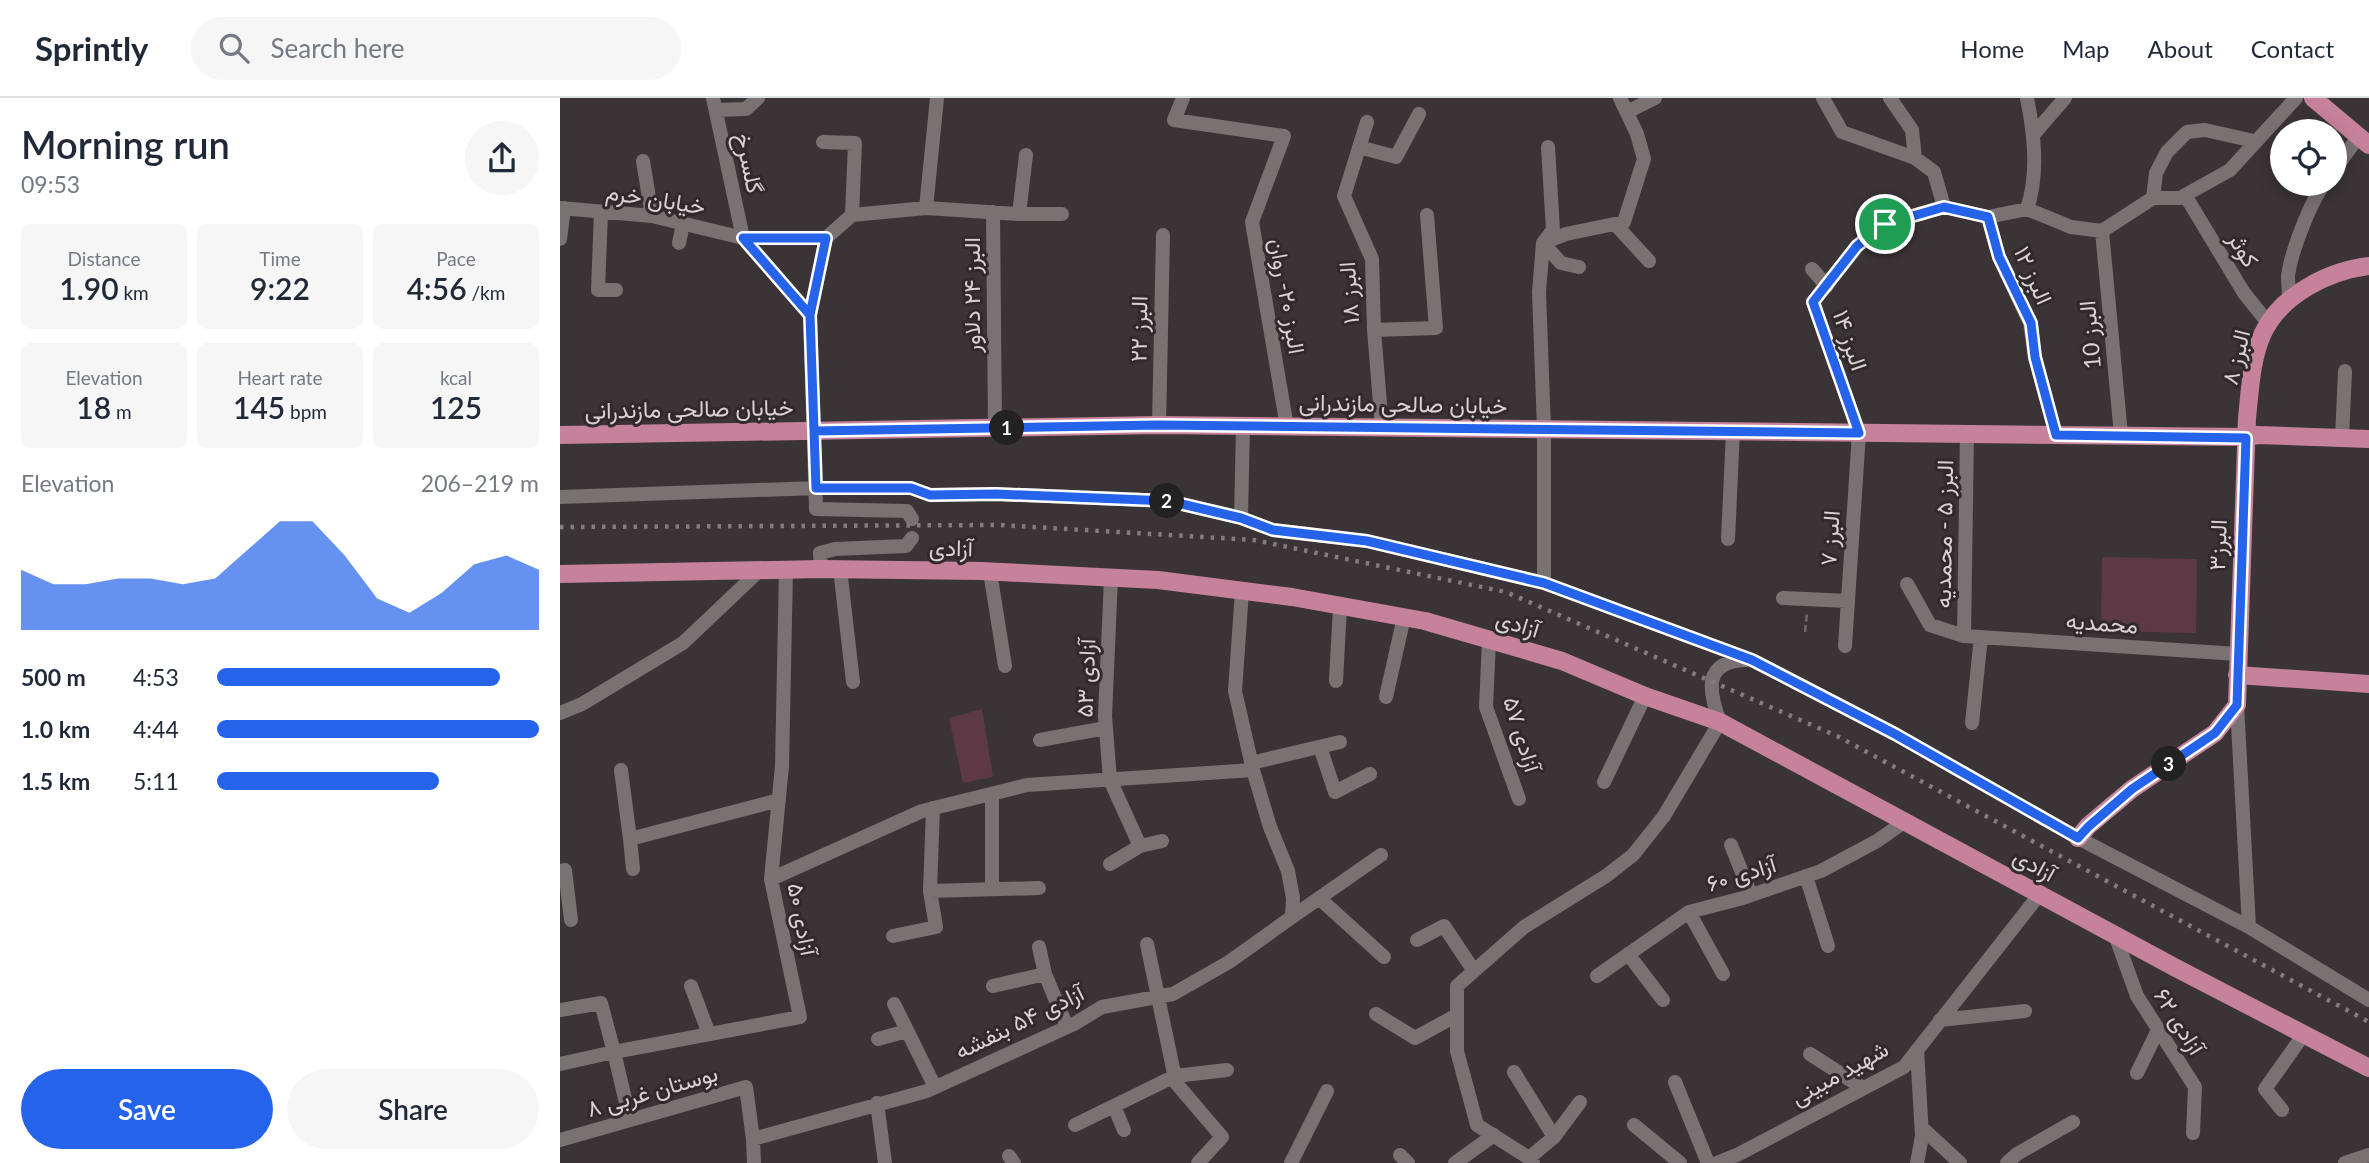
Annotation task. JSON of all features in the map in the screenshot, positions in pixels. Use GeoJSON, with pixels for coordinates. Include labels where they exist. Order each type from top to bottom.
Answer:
{"type":"FeatureCollection","features":[{"type":"Feature","properties":{"kind":"main road"},"geometry":{"type":"LineString","coordinates":[[2312,98],[2364,141]]}},
{"type":"Feature","properties":{"kind":"main road","name":"البرز ۸"},"geometry":{"type":"LineString","coordinates":[[2246,438],[2252,374],[2262,335],[2269,324],[2289,299],[2322,280],[2369,266]]}},
{"type":"Feature","properties":{"kind":"main road","name":"خیابان صالحی مازندرانی"},"geometry":{"type":"LineString","coordinates":[[560,435],[1159,425],[2246,438],[2258,435],[2369,439]]}},
{"type":"Feature","properties":{"kind":"main road","name":"خیابان صالحی مازندرانی"},"geometry":{"type":"LineString","coordinates":[[2246,438],[2255,445],[2369,451]]}},
{"type":"Feature","properties":{"kind":"main road","name":"البرز۳"},"geometry":{"type":"LineString","coordinates":[[2238,654],[2246,438]]}},
{"type":"Feature","properties":{"kind":"main road","name":"آزادی"},"geometry":{"type":"LineString","coordinates":[[560,574],[840,569],[1158,579],[1292,597],[1425,621],[1562,661],[1645,696],[1720,722],[1903,822],[2369,1068]]}},
{"type":"Feature","properties":{"kind":"main road"},"geometry":{"type":"LineString","coordinates":[[2078,838],[2132,789],[2215,733],[2237,705],[2238,654]]}},
{"type":"Feature","properties":{"kind":"main road"},"geometry":{"type":"LineString","coordinates":[[2237,676],[2369,684]]}},
{"type":"Feature","properties":{"kind":"street"},"geometry":{"type":"LineString","coordinates":[[714,104],[746,109],[758,98]]}},
{"type":"Feature","properties":{"kind":"street"},"geometry":{"type":"LineString","coordinates":[[926,208],[937,98]]}},
{"type":"Feature","properties":{"kind":"street","name":"البرز ۲۰- روان"},"geometry":{"type":"LineString","coordinates":[[1183,98],[1174,120],[1284,136],[1252,222],[1287,427]]}},
{"type":"Feature","properties":{"kind":"street"},"geometry":{"type":"LineString","coordinates":[[1543,243],[1566,234],[1624,222],[1644,159],[1637,134],[1620,98]]}},
{"type":"Feature","properties":{"kind":"street"},"geometry":{"type":"LineString","coordinates":[[1627,112],[1655,98]]}},
{"type":"Feature","properties":{"kind":"street"},"geometry":{"type":"LineString","coordinates":[[1823,98],[1842,132],[1915,158],[1934,172],[1944,207]]}},
{"type":"Feature","properties":{"kind":"street"},"geometry":{"type":"LineString","coordinates":[[1890,98],[1912,130],[1915,158]]}},
{"type":"Feature","properties":{"kind":"street"},"geometry":{"type":"LineString","coordinates":[[2027,98],[2034,134],[2032,196],[2027,208]]}},
{"type":"Feature","properties":{"kind":"street"},"geometry":{"type":"LineString","coordinates":[[2034,134],[2065,98]]}},
{"type":"Feature","properties":{"kind":"street"},"geometry":{"type":"LineString","coordinates":[[1988,217],[2027,208],[2071,227],[2102,231],[2153,198],[2180,198],[2230,170],[2296,98]]}},
{"type":"Feature","properties":{"kind":"street","name":"گلسرخ"},"geometry":{"type":"LineString","coordinates":[[714,104],[743,238]]}},
{"type":"Feature","properties":{"kind":"street"},"geometry":{"type":"LineString","coordinates":[[1359,147],[1396,157],[1419,114]]}},
{"type":"Feature","properties":{"kind":"street","name":"البرز ۱۸"},"geometry":{"type":"LineString","coordinates":[[1367,121],[1344,196],[1372,259],[1374,330],[1382,428]]}},
{"type":"Feature","properties":{"kind":"street"},"geometry":{"type":"LineString","coordinates":[[2153,198],[2156,173],[2167,152],[2187,132],[2205,130],[2254,141]]}},
{"type":"Feature","properties":{"kind":"street"},"geometry":{"type":"LineString","coordinates":[[2347,157],[2364,141]]}},
{"type":"Feature","properties":{"kind":"street"},"geometry":{"type":"LineString","coordinates":[[823,142],[855,144],[852,215],[826,238],[810,315],[816,488],[824,509],[907,511],[912,519]]}},
{"type":"Feature","properties":{"kind":"street"},"geometry":{"type":"LineString","coordinates":[[1544,583],[1544,429],[1539,292],[1543,243],[1553,230],[1548,147]]}},
{"type":"Feature","properties":{"kind":"street"},"geometry":{"type":"LineString","coordinates":[[1019,214],[1026,155]]}},
{"type":"Feature","properties":{"kind":"street"},"geometry":{"type":"LineString","coordinates":[[643,161],[652,216]]}},
{"type":"Feature","properties":{"kind":"street","name":"کوثر"},"geometry":{"type":"LineString","coordinates":[[2185,195],[2244,293],[2269,324]]}},
{"type":"Feature","properties":{"kind":"street"},"geometry":{"type":"LineString","coordinates":[[2289,299],[2288,278],[2293,256],[2318,196]]}},
{"type":"Feature","properties":{"kind":"street","name":"البرز ۱۴"},"geometry":{"type":"LineString","coordinates":[[1859,433],[1808,303],[1827,286],[1857,246],[1885,224],[1944,207],[1988,217]]}},
{"type":"Feature","properties":{"kind":"street"},"geometry":{"type":"LineString","coordinates":[[560,239],[562,208]]}},
{"type":"Feature","properties":{"kind":"street","name":"خیابان خرم"},"geometry":{"type":"LineString","coordinates":[[562,208],[652,216],[743,238],[826,238]]}},
{"type":"Feature","properties":{"kind":"street","name":"البرز ۲۴ دلاور"},"geometry":{"type":"LineString","coordinates":[[852,215],[926,208],[993,212],[995,428]]}},
{"type":"Feature","properties":{"kind":"street"},"geometry":{"type":"LineString","coordinates":[[601,212],[598,290],[616,290]]}},
{"type":"Feature","properties":{"kind":"street"},"geometry":{"type":"LineString","coordinates":[[993,212],[1062,214]]}},
{"type":"Feature","properties":{"kind":"street"},"geometry":{"type":"LineString","coordinates":[[1374,330],[1436,328],[1427,215]]}},
{"type":"Feature","properties":{"kind":"street","name":"البرز ۱۲"},"geometry":{"type":"LineString","coordinates":[[1988,217],[1999,257],[2031,323],[2035,357],[2056,435]]}},
{"type":"Feature","properties":{"kind":"street"},"geometry":{"type":"LineString","coordinates":[[679,243],[683,224]]}},
{"type":"Feature","properties":{"kind":"street"},"geometry":{"type":"LineString","coordinates":[[1615,224],[1649,261]]}},
{"type":"Feature","properties":{"kind":"street","name":"البرز 10"},"geometry":{"type":"LineString","coordinates":[[2102,231],[2121,435]]}},
{"type":"Feature","properties":{"kind":"street","name":"البرز ۲۲"},"geometry":{"type":"LineString","coordinates":[[1159,425],[1163,235]]}},
{"type":"Feature","properties":{"kind":"street"},"geometry":{"type":"LineString","coordinates":[[743,238],[810,315]]}},
{"type":"Feature","properties":{"kind":"street"},"geometry":{"type":"LineString","coordinates":[[1543,243],[1560,262],[1579,267]]}},
{"type":"Feature","properties":{"kind":"street"},"geometry":{"type":"LineString","coordinates":[[1812,269],[1827,286]]}},
{"type":"Feature","properties":{"kind":"street"},"geometry":{"type":"LineString","coordinates":[[2342,438],[2345,372]]}},
{"type":"Feature","properties":{"kind":"street"},"geometry":{"type":"LineString","coordinates":[[1241,518],[1243,426]]}},
{"type":"Feature","properties":{"kind":"street"},"geometry":{"type":"LineString","coordinates":[[1728,539],[1733,431]]}},
{"type":"Feature","properties":{"kind":"street","name":"البرز ۷"},"geometry":{"type":"LineString","coordinates":[[1845,646],[1859,433]]}},
{"type":"Feature","properties":{"kind":"street","name":"البرز ۵ - محمدیه"},"geometry":{"type":"LineString","coordinates":[[1964,636],[1968,433]]}},
{"type":"Feature","properties":{"kind":"street"},"geometry":{"type":"LineString","coordinates":[[560,497],[816,488],[911,488],[930,495],[996,494],[1169,501],[1241,518],[1273,530],[1367,541],[1544,583],[1752,660],[1895,734],[2078,838],[2249,927],[2369,1000]]}},
{"type":"Feature","properties":{"kind":"street"},"geometry":{"type":"LineString","coordinates":[[821,569],[820,552],[835,548],[906,546],[912,538]]}},
{"type":"Feature","properties":{"kind":"street"},"geometry":{"type":"LineString","coordinates":[[840,569],[853,682]]}},
{"type":"Feature","properties":{"kind":"street"},"geometry":{"type":"LineString","coordinates":[[560,713],[582,704],[683,643],[760,570]]}},
{"type":"Feature","properties":{"kind":"street","name":"آزادی ۵۰"},"geometry":{"type":"LineString","coordinates":[[560,1064],[800,1017],[771,879],[782,766],[786,570]]}},
{"type":"Feature","properties":{"kind":"street"},"geometry":{"type":"LineString","coordinates":[[990,572],[1004,666]]}},
{"type":"Feature","properties":{"kind":"street","name":"آزادی ۵۳"},"geometry":{"type":"LineString","coordinates":[[1110,780],[1106,728],[1111,578]]}},
{"type":"Feature","properties":{"kind":"street","name":"محمدیه"},"geometry":{"type":"LineString","coordinates":[[1907,584],[1930,625],[1964,636],[2238,654]]}},
{"type":"Feature","properties":{"kind":"street"},"geometry":{"type":"LineString","coordinates":[[1242,591],[1235,691],[1252,767],[1270,827],[1288,870],[1293,898],[1292,917]]}},
{"type":"Feature","properties":{"kind":"street"},"geometry":{"type":"LineString","coordinates":[[1783,598],[1848,601]]}},
{"type":"Feature","properties":{"kind":"street"},"geometry":{"type":"LineString","coordinates":[[1336,681],[1340,607]]}},
{"type":"Feature","properties":{"kind":"street"},"geometry":{"type":"LineString","coordinates":[[1386,697],[1404,617]]}},
{"type":"Feature","properties":{"kind":"street"},"geometry":{"type":"LineString","coordinates":[[1972,723],[1981,637]]}},
{"type":"Feature","properties":{"kind":"street","name":"آزادی ۵۷"},"geometry":{"type":"LineString","coordinates":[[1489,640],[1486,707],[1519,799]]}},
{"type":"Feature","properties":{"kind":"street"},"geometry":{"type":"LineString","coordinates":[[1580,1102],[1554,1137],[1531,1160],[1478,1125],[1457,1051],[1457,986],[1524,927],[1606,876],[1633,855],[1664,816],[1720,722],[1712,700],[1710,681],[1720,667],[1733,661],[1752,660]]}},
{"type":"Feature","properties":{"kind":"street"},"geometry":{"type":"LineString","coordinates":[[1604,782],[1645,696]]}},
{"type":"Feature","properties":{"kind":"street"},"geometry":{"type":"LineString","coordinates":[[2237,705],[2249,927]]}},
{"type":"Feature","properties":{"kind":"street"},"geometry":{"type":"LineString","coordinates":[[1040,740],[1106,728]]}},
{"type":"Feature","properties":{"kind":"street"},"geometry":{"type":"LineString","coordinates":[[771,879],[933,808],[1027,785],[1252,767],[1340,742]]}},
{"type":"Feature","properties":{"kind":"street"},"geometry":{"type":"LineString","coordinates":[[1320,747],[1335,792],[1370,774]]}},
{"type":"Feature","properties":{"kind":"street"},"geometry":{"type":"LineString","coordinates":[[621,770],[633,869]]}},
{"type":"Feature","properties":{"kind":"street"},"geometry":{"type":"LineString","coordinates":[[1110,780],[1140,846]]}},
{"type":"Feature","properties":{"kind":"street"},"geometry":{"type":"LineString","coordinates":[[992,794],[992,889]]}},
{"type":"Feature","properties":{"kind":"street"},"geometry":{"type":"LineString","coordinates":[[630,839],[779,800]]}},
{"type":"Feature","properties":{"kind":"street"},"geometry":{"type":"LineString","coordinates":[[892,936],[936,927],[930,891],[933,808]]}},
{"type":"Feature","properties":{"kind":"street","name":"آزادی ۶۰"},"geometry":{"type":"LineString","coordinates":[[1597,976],[1689,912],[1751,895],[1821,871],[1877,841],[1903,822]]}},
{"type":"Feature","properties":{"kind":"street"},"geometry":{"type":"LineString","coordinates":[[1110,864],[1140,846],[1163,841]]}},
{"type":"Feature","properties":{"kind":"street"},"geometry":{"type":"LineString","coordinates":[[1731,845],[1751,895]]}},
{"type":"Feature","properties":{"kind":"street","name":"آزادی ۵۴ بنفشه"},"geometry":{"type":"LineString","coordinates":[[754,1139],[934,1087],[1067,1027],[1102,1007],[1173,994],[1229,962],[1381,855]]}},
{"type":"Feature","properties":{"kind":"street"},"geometry":{"type":"LineString","coordinates":[[560,871],[565,870],[570,920]]}},
{"type":"Feature","properties":{"kind":"street"},"geometry":{"type":"LineString","coordinates":[[1806,876],[1828,946]]}},
{"type":"Feature","properties":{"kind":"street"},"geometry":{"type":"LineString","coordinates":[[930,891],[1039,888]]}},
{"type":"Feature","properties":{"kind":"street","name":"شهید مبینی"},"geometry":{"type":"LineString","coordinates":[[1717,1163],[1904,1067],[2039,894]]}},
{"type":"Feature","properties":{"kind":"street"},"geometry":{"type":"LineString","coordinates":[[1320,898],[1384,957]]}},
{"type":"Feature","properties":{"kind":"street"},"geometry":{"type":"LineString","coordinates":[[1689,912],[1723,974]]}},
{"type":"Feature","properties":{"kind":"street"},"geometry":{"type":"LineString","coordinates":[[1417,940],[1444,926],[1474,971]]}},
{"type":"Feature","properties":{"kind":"street","name":"آزادی ۶۲"},"geometry":{"type":"LineString","coordinates":[[2115,935],[2137,996],[2195,1087],[2193,1133]]}},
{"type":"Feature","properties":{"kind":"street"},"geometry":{"type":"LineString","coordinates":[[1147,944],[1176,1083],[1222,1137],[1198,1163]]}},
{"type":"Feature","properties":{"kind":"street"},"geometry":{"type":"LineString","coordinates":[[1038,947],[1045,974],[1067,1027]]}},
{"type":"Feature","properties":{"kind":"street"},"geometry":{"type":"LineString","coordinates":[[1628,954],[1663,1000]]}},
{"type":"Feature","properties":{"kind":"street"},"geometry":{"type":"LineString","coordinates":[[993,986],[1045,974]]}},
{"type":"Feature","properties":{"kind":"street"},"geometry":{"type":"LineString","coordinates":[[691,986],[709,1034]]}},
{"type":"Feature","properties":{"kind":"street"},"geometry":{"type":"LineString","coordinates":[[560,1010],[601,1003],[630,1121]]}},
{"type":"Feature","properties":{"kind":"street"},"geometry":{"type":"LineString","coordinates":[[894,1004],[934,1087]]}},
{"type":"Feature","properties":{"kind":"street"},"geometry":{"type":"LineString","coordinates":[[1940,1020],[2025,1011]]}},
{"type":"Feature","properties":{"kind":"street"},"geometry":{"type":"LineString","coordinates":[[1376,1014],[1415,1038],[1457,1015]]}},
{"type":"Feature","properties":{"kind":"street"},"geometry":{"type":"LineString","coordinates":[[2137,1073],[2158,1030]]}},
{"type":"Feature","properties":{"kind":"street"},"geometry":{"type":"LineString","coordinates":[[878,1039],[907,1031]]}},
{"type":"Feature","properties":{"kind":"street"},"geometry":{"type":"LineString","coordinates":[[2282,1110],[2265,1088],[2304,1034]]}},
{"type":"Feature","properties":{"kind":"street"},"geometry":{"type":"LineString","coordinates":[[1917,1050],[1922,1128],[1917,1163]]}},
{"type":"Feature","properties":{"kind":"street"},"geometry":{"type":"LineString","coordinates":[[1810,1054],[1863,1088]]}},
{"type":"Feature","properties":{"kind":"street"},"geometry":{"type":"LineString","coordinates":[[1075,1125],[1175,1076],[1227,1070]]}},
{"type":"Feature","properties":{"kind":"street"},"geometry":{"type":"LineString","coordinates":[[1514,1072],[1554,1137]]}},
{"type":"Feature","properties":{"kind":"street"},"geometry":{"type":"LineString","coordinates":[[1675,1082],[1709,1163]]}},
{"type":"Feature","properties":{"kind":"street","name":"بوستان غربی ۸"},"geometry":{"type":"LineString","coordinates":[[560,1140],[746,1087],[754,1139]]}},
{"type":"Feature","properties":{"kind":"street"},"geometry":{"type":"LineString","coordinates":[[1291,1163],[1327,1091]]}},
{"type":"Feature","properties":{"kind":"street"},"geometry":{"type":"LineString","coordinates":[[877,1103],[885,1163]]}},
{"type":"Feature","properties":{"kind":"street"},"geometry":{"type":"LineString","coordinates":[[1114,1106],[1124,1130]]}},
{"type":"Feature","properties":{"kind":"street"},"geometry":{"type":"LineString","coordinates":[[2017,1160],[2073,1122]]}},
{"type":"Feature","properties":{"kind":"street"},"geometry":{"type":"LineString","coordinates":[[1633,1125],[1680,1163]]}},
{"type":"Feature","properties":{"kind":"street"},"geometry":{"type":"LineString","coordinates":[[1922,1128],[1960,1163]]}},
{"type":"Feature","properties":{"kind":"street"},"geometry":{"type":"LineString","coordinates":[[1455,1163],[1494,1135]]}},
{"type":"Feature","properties":{"kind":"street"},"geometry":{"type":"LineString","coordinates":[[754,1139],[754,1163]]}},
{"type":"Feature","properties":{"kind":"street"},"geometry":{"type":"LineString","coordinates":[[2345,1163],[2369,1155]]}},
{"type":"Feature","properties":{"kind":"path"},"geometry":{"type":"LineString","coordinates":[[1805,632],[1809,600]]}},
{"type":"Feature","properties":{"kind":"shaded area"},"geometry":{"type":"Polygon","coordinates":[[[2102,557],[2197,559],[2196,633],[2101,631],[2102,557]]]}},
{"type":"Feature","properties":{"kind":"shaded area"},"geometry":{"type":"Polygon","coordinates":[[[982,709],[993,777],[963,783],[949,718],[982,709]]]}},
{"type":"Feature","properties":{"kind":"railway"},"geometry":{"type":"LineString","coordinates":[[560,527],[999,525],[1254,540],[1506,592],[1837,736],[2369,1022]]}},
{"type":"Feature","properties":{"kind":"route"},"geometry":{"type":"LineString","coordinates":[[1885,224],[1857,246],[1813,302],[1859,433],[1159,425],[814,431],[810,315],[743,238],[826,238],[810,315],[816,488],[911,488],[930,495],[996,494],[1169,501],[1241,518],[1273,530],[1367,541],[1544,583],[1752,660],[1895,734],[2078,838],[2132,789],[2215,733],[2237,705],[2246,438],[2056,435],[2035,357],[2031,323],[1999,257],[1988,217],[1944,207],[1885,224]]}}]}
